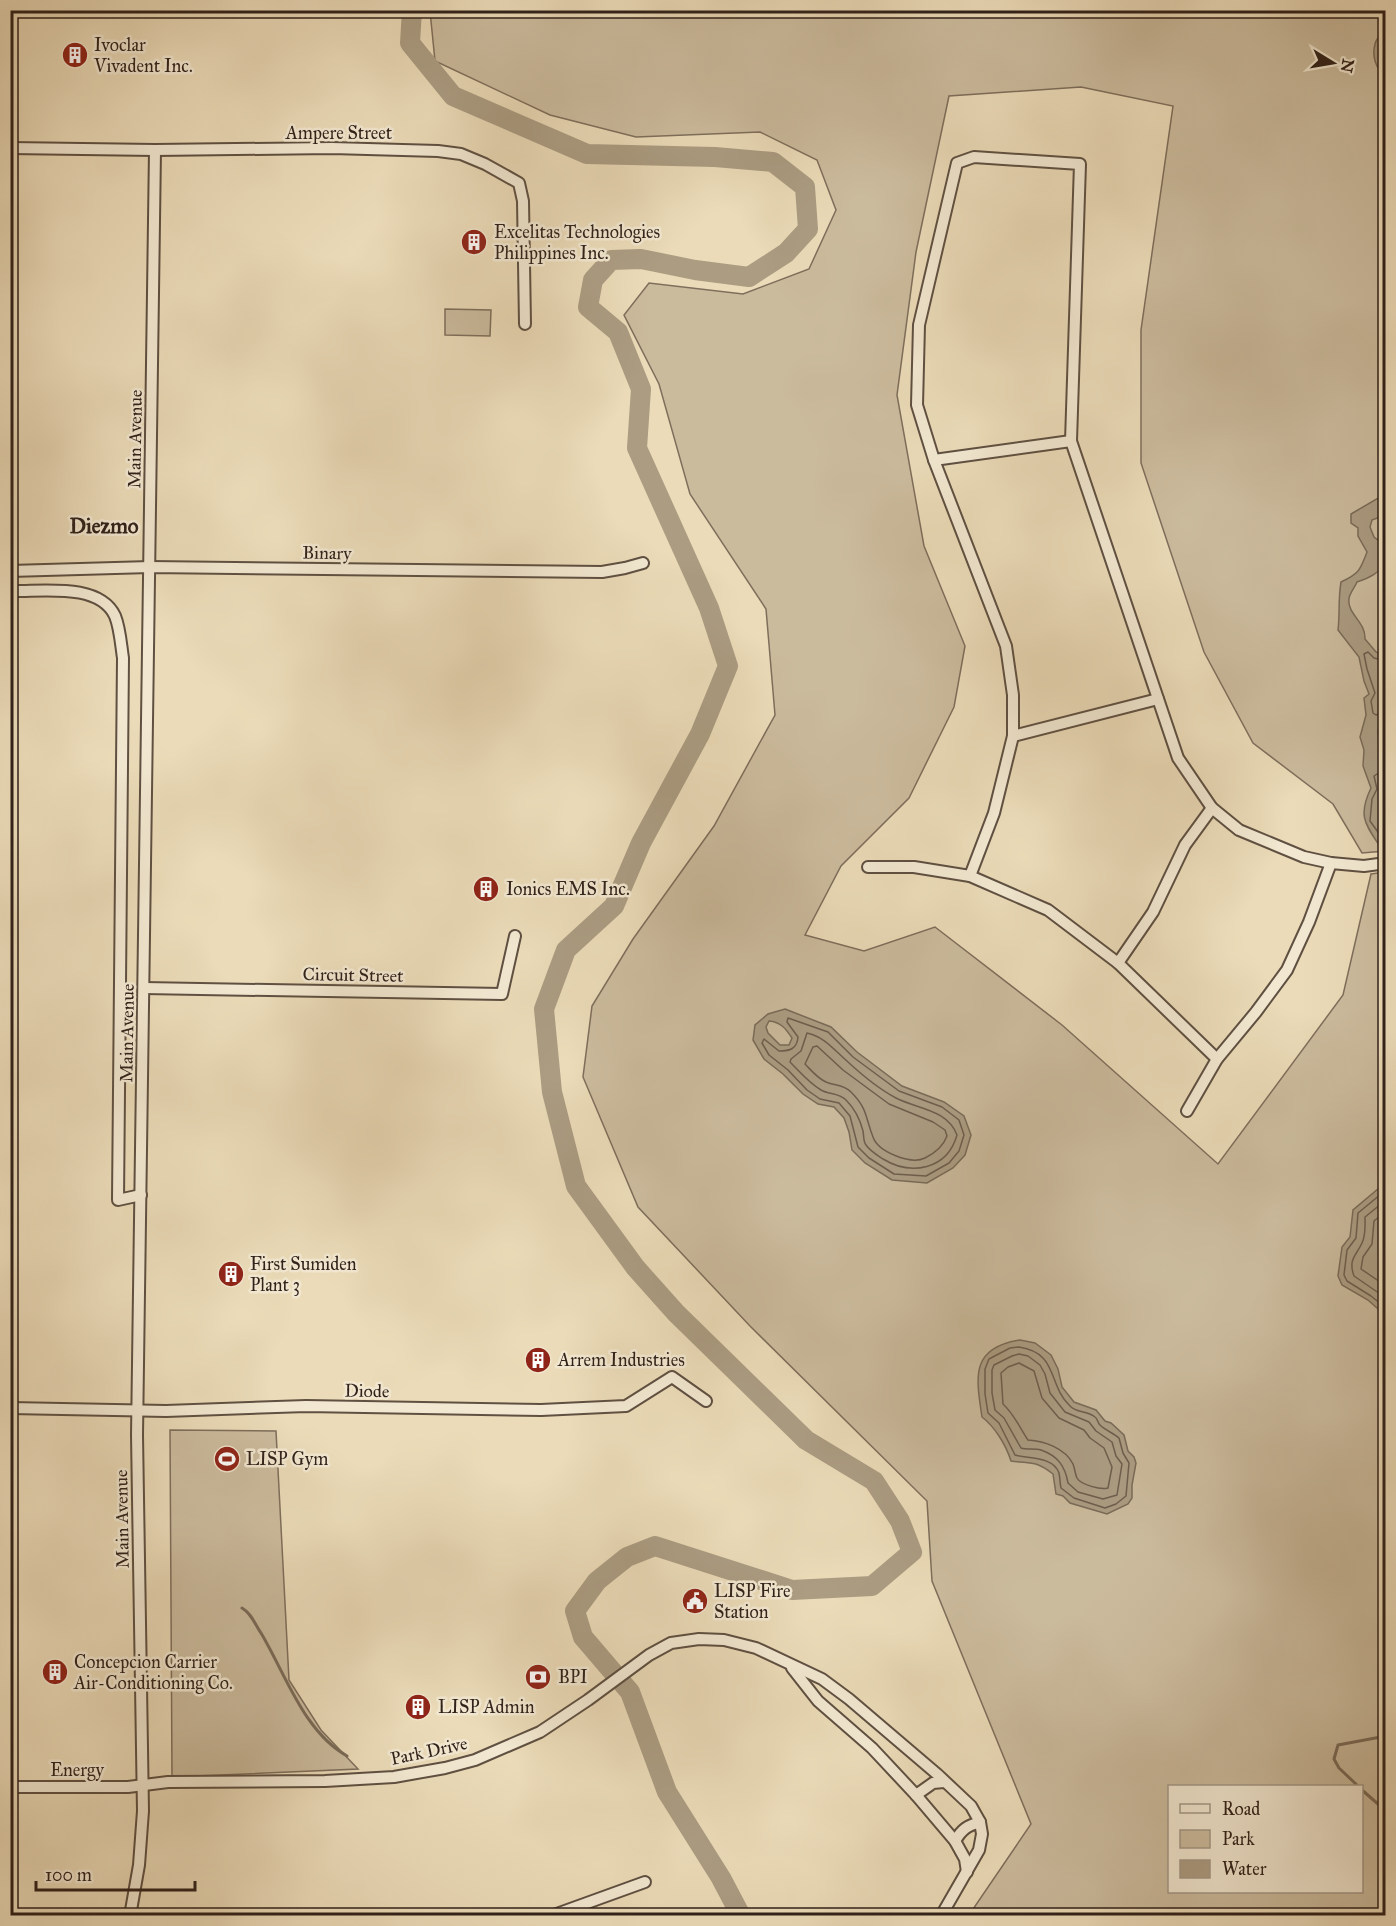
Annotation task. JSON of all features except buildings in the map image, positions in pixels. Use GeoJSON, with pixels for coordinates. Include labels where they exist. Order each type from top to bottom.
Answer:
{"type":"FeatureCollection","features":[{"type":"Feature","properties":{"kind":"street","name":"Ampere Street"},"geometry":{"type":"LineString","coordinates":[[10,148],[155,150],[332,148],[461,153],[519,183],[523,201],[525,324]]}},
{"type":"Feature","properties":{"kind":"street","name":"Main Avenue"},"geometry":{"type":"LineString","coordinates":[[130,1916],[140,1865],[143,1783],[137,1411],[155,150]]}},
{"type":"Feature","properties":{"kind":"street"},"geometry":{"type":"LineString","coordinates":[[970,876],[994,813],[1013,736],[1013,695],[1006,646],[934,460],[917,405],[919,325],[957,163],[974,157],[1080,164],[1071,441],[1178,758],[1212,808],[1239,830],[1304,857],[1331,863],[1364,866],[1386,862]]}},
{"type":"Feature","properties":{"kind":"street"},"geometry":{"type":"LineString","coordinates":[[934,460],[1071,441]]}},
{"type":"Feature","properties":{"kind":"street","name":"Binary"},"geometry":{"type":"LineString","coordinates":[[10,571],[150,567],[602,572],[643,563]]}},
{"type":"Feature","properties":{"kind":"street"},"geometry":{"type":"LineString","coordinates":[[10,591],[84,592],[102,600],[115,616],[123,658],[118,1200],[141,1195]]}},
{"type":"Feature","properties":{"kind":"street"},"geometry":{"type":"LineString","coordinates":[[1013,736],[1158,699]]}},
{"type":"Feature","properties":{"kind":"street"},"geometry":{"type":"LineString","coordinates":[[1118,963],[1153,912],[1185,845],[1212,808]]}},
{"type":"Feature","properties":{"kind":"street"},"geometry":{"type":"LineString","coordinates":[[1187,1111],[1217,1059],[1287,970],[1309,922],[1331,863]]}},
{"type":"Feature","properties":{"kind":"street"},"geometry":{"type":"LineString","coordinates":[[868,867],[914,867],[970,876],[1048,910],[1118,963],[1217,1059]]}},
{"type":"Feature","properties":{"kind":"street","name":"Circuit Street"},"geometry":{"type":"LineString","coordinates":[[144,988],[502,994],[515,936]]}},
{"type":"Feature","properties":{"kind":"street","name":"Diode"},"geometry":{"type":"LineString","coordinates":[[10,1408],[166,1412],[306,1406],[541,1410],[626,1406],[672,1377],[706,1401]]}},
{"type":"Feature","properties":{"kind":"street","name":"Park Drive"},"geometry":{"type":"LineString","coordinates":[[143,1783],[325,1781],[394,1776],[445,1768],[475,1760],[540,1731],[671,1642],[699,1639],[724,1640],[756,1648],[822,1679],[849,1698],[971,1806],[980,1822]]}},
{"type":"Feature","properties":{"kind":"street","name":"Park Drive"},"geometry":{"type":"LineString","coordinates":[[791,1666],[818,1701],[872,1748],[916,1795],[955,1841],[965,1859],[967,1873]]}},
{"type":"Feature","properties":{"kind":"street"},"geometry":{"type":"LineString","coordinates":[[916,1795],[933,1783],[944,1782]]}},
{"type":"Feature","properties":{"kind":"street","name":"Energy"},"geometry":{"type":"LineString","coordinates":[[10,1787],[128,1787],[143,1783]]}},
{"type":"Feature","properties":{"kind":"street"},"geometry":{"type":"LineString","coordinates":[[940,1916],[967,1873],[978,1850],[982,1834],[980,1822],[961,1830],[955,1841]]}},
{"type":"Feature","properties":{"kind":"street"},"geometry":{"type":"LineString","coordinates":[[551,1916],[645,1882]]}},
{"type":"Feature","properties":{"kind":"green space"},"geometry":{"type":"Polygon","coordinates":[[[430,11],[1385,11],[1385,851],[1362,853],[1333,804],[1253,743],[1204,652],[1141,463],[1141,330],[1173,106],[1081,87],[949,96],[916,252],[897,395],[924,546],[965,646],[954,707],[909,798],[841,866],[805,935],[864,951],[935,927],[1062,1025],[1218,1164],[1343,995],[1371,874],[1385,872],[1385,1915],[969,1915],[1031,1824],[932,1581],[927,1501],[750,1326],[638,1207],[583,1077],[592,1006],[633,939],[714,826],[775,715],[766,609],[690,494],[659,384],[624,315],[649,283],[743,294],[809,269],[836,210],[817,160],[760,132],[636,137],[550,115],[435,61],[430,11]]]}},
{"type":"Feature","properties":{"kind":"green space"},"geometry":{"type":"Polygon","coordinates":[[[445,309],[491,310],[490,336],[445,335],[445,309]]]}},
{"type":"Feature","properties":{"kind":"green space"},"geometry":{"type":"Polygon","coordinates":[[[170,1430],[276,1431],[289,1680],[321,1730],[358,1769],[172,1777],[170,1430]]]}},
{"type":"Feature","properties":{"kind":"water"},"geometry":{"type":"Polygon","coordinates":[[[1378,11],[1385,11],[1385,74],[1379,69],[1374,57],[1375,44],[1382,30],[1378,11]]]}},
{"type":"Feature","properties":{"kind":"water"},"geometry":{"type":"Polygon","coordinates":[[[1385,494],[1385,515],[1372,520],[1370,527],[1374,537],[1383,544],[1384,564],[1374,574],[1357,582],[1349,599],[1351,609],[1365,633],[1365,639],[1376,652],[1385,656],[1385,710],[1378,730],[1381,765],[1385,777],[1385,844],[1381,848],[1368,827],[1364,814],[1371,788],[1363,766],[1364,750],[1360,737],[1366,715],[1364,698],[1369,694],[1359,657],[1338,630],[1341,582],[1358,570],[1367,552],[1358,536],[1358,528],[1351,523],[1351,514],[1385,494]]]}},
{"type":"Feature","properties":{"kind":"water"},"geometry":{"type":"Polygon","coordinates":[[[785,1009],[831,1027],[857,1052],[902,1086],[944,1102],[964,1116],[971,1135],[965,1155],[953,1168],[927,1183],[892,1180],[865,1163],[852,1150],[844,1118],[834,1107],[818,1104],[803,1094],[764,1059],[753,1040],[755,1025],[768,1014],[785,1009]],[[769,1021],[766,1027],[768,1033],[780,1045],[789,1045],[792,1038],[783,1026],[769,1021]]]}},
{"type":"Feature","properties":{"kind":"water"},"geometry":{"type":"Polygon","coordinates":[[[1385,1183],[1385,1315],[1368,1300],[1342,1285],[1338,1276],[1342,1247],[1350,1237],[1353,1210],[1385,1183]]]}},
{"type":"Feature","properties":{"kind":"water"},"geometry":{"type":"Polygon","coordinates":[[[1020,1340],[1035,1343],[1051,1355],[1058,1369],[1062,1387],[1074,1402],[1096,1410],[1105,1421],[1111,1423],[1124,1435],[1128,1451],[1136,1463],[1132,1498],[1128,1504],[1107,1514],[1070,1503],[1063,1496],[1056,1494],[1053,1474],[1042,1466],[1011,1461],[1000,1437],[982,1417],[978,1377],[984,1357],[1004,1344],[1020,1340]]]}},
{"type":"Feature","properties":{"kind":"waterway"},"geometry":{"type":"LineString","coordinates":[[412,10],[410,43],[453,96],[587,154],[715,157],[773,162],[805,187],[808,229],[786,253],[749,277],[695,270],[641,259],[611,260],[593,280],[588,307],[618,332],[641,389],[637,448],[709,608],[728,666],[700,734],[641,843],[614,906],[566,950],[544,1009],[552,1092],[576,1186],[635,1267],[676,1313],[806,1440],[874,1481],[900,1521],[912,1552],[872,1586],[792,1590],[655,1546],[627,1557],[597,1581],[575,1611],[583,1637],[630,1692],[667,1792],[721,1878],[741,1916]]}},
{"type":"Feature","properties":{"kind":"waterway"},"geometry":{"type":"LineString","coordinates":[[242,1608],[255,1622],[307,1718],[332,1746],[347,1756]]}},
{"type":"Feature","properties":{"kind":"waterway"},"geometry":{"type":"LineString","coordinates":[[1357,1785],[1339,1768],[1334,1759],[1338,1745],[1386,1736]]}},
{"type":"Feature","properties":{"kind":"waterway"},"geometry":{"type":"LineString","coordinates":[[1363,1791],[1386,1811]]}},
{"type":"Feature","properties":{"kind":"place","name":"Ivoclar Vivadent Inc."},"geometry":{"type":"Point","coordinates":[75,55]}},
{"type":"Feature","properties":{"kind":"place","name":"Excelitas Technologies Philippines Inc."},"geometry":{"type":"Point","coordinates":[474,242]}},
{"type":"Feature","properties":{"kind":"place","name":"Ionics EMS Inc."},"geometry":{"type":"Point","coordinates":[486,889]}},
{"type":"Feature","properties":{"kind":"place","name":"First Sumiden Plant 3"},"geometry":{"type":"Point","coordinates":[231,1274]}},
{"type":"Feature","properties":{"kind":"place","name":"Arrem Industries"},"geometry":{"type":"Point","coordinates":[538,1360]}},
{"type":"Feature","properties":{"kind":"place","name":"LISP Gym"},"geometry":{"type":"Point","coordinates":[227,1459]}},
{"type":"Feature","properties":{"kind":"place","name":"LISP Fire Station"},"geometry":{"type":"Point","coordinates":[695,1601]}},
{"type":"Feature","properties":{"kind":"place","name":"Concepcion Carrier Air-Conditioning Co."},"geometry":{"type":"Point","coordinates":[55,1672]}},
{"type":"Feature","properties":{"kind":"place","name":"BPI"},"geometry":{"type":"Point","coordinates":[538,1677]}},
{"type":"Feature","properties":{"kind":"place","name":"LISP Admin"},"geometry":{"type":"Point","coordinates":[418,1707]}},
{"type":"Feature","properties":{"kind":"district","name":"Diezmo"},"geometry":{"type":"Point","coordinates":[104,526]}}]}
